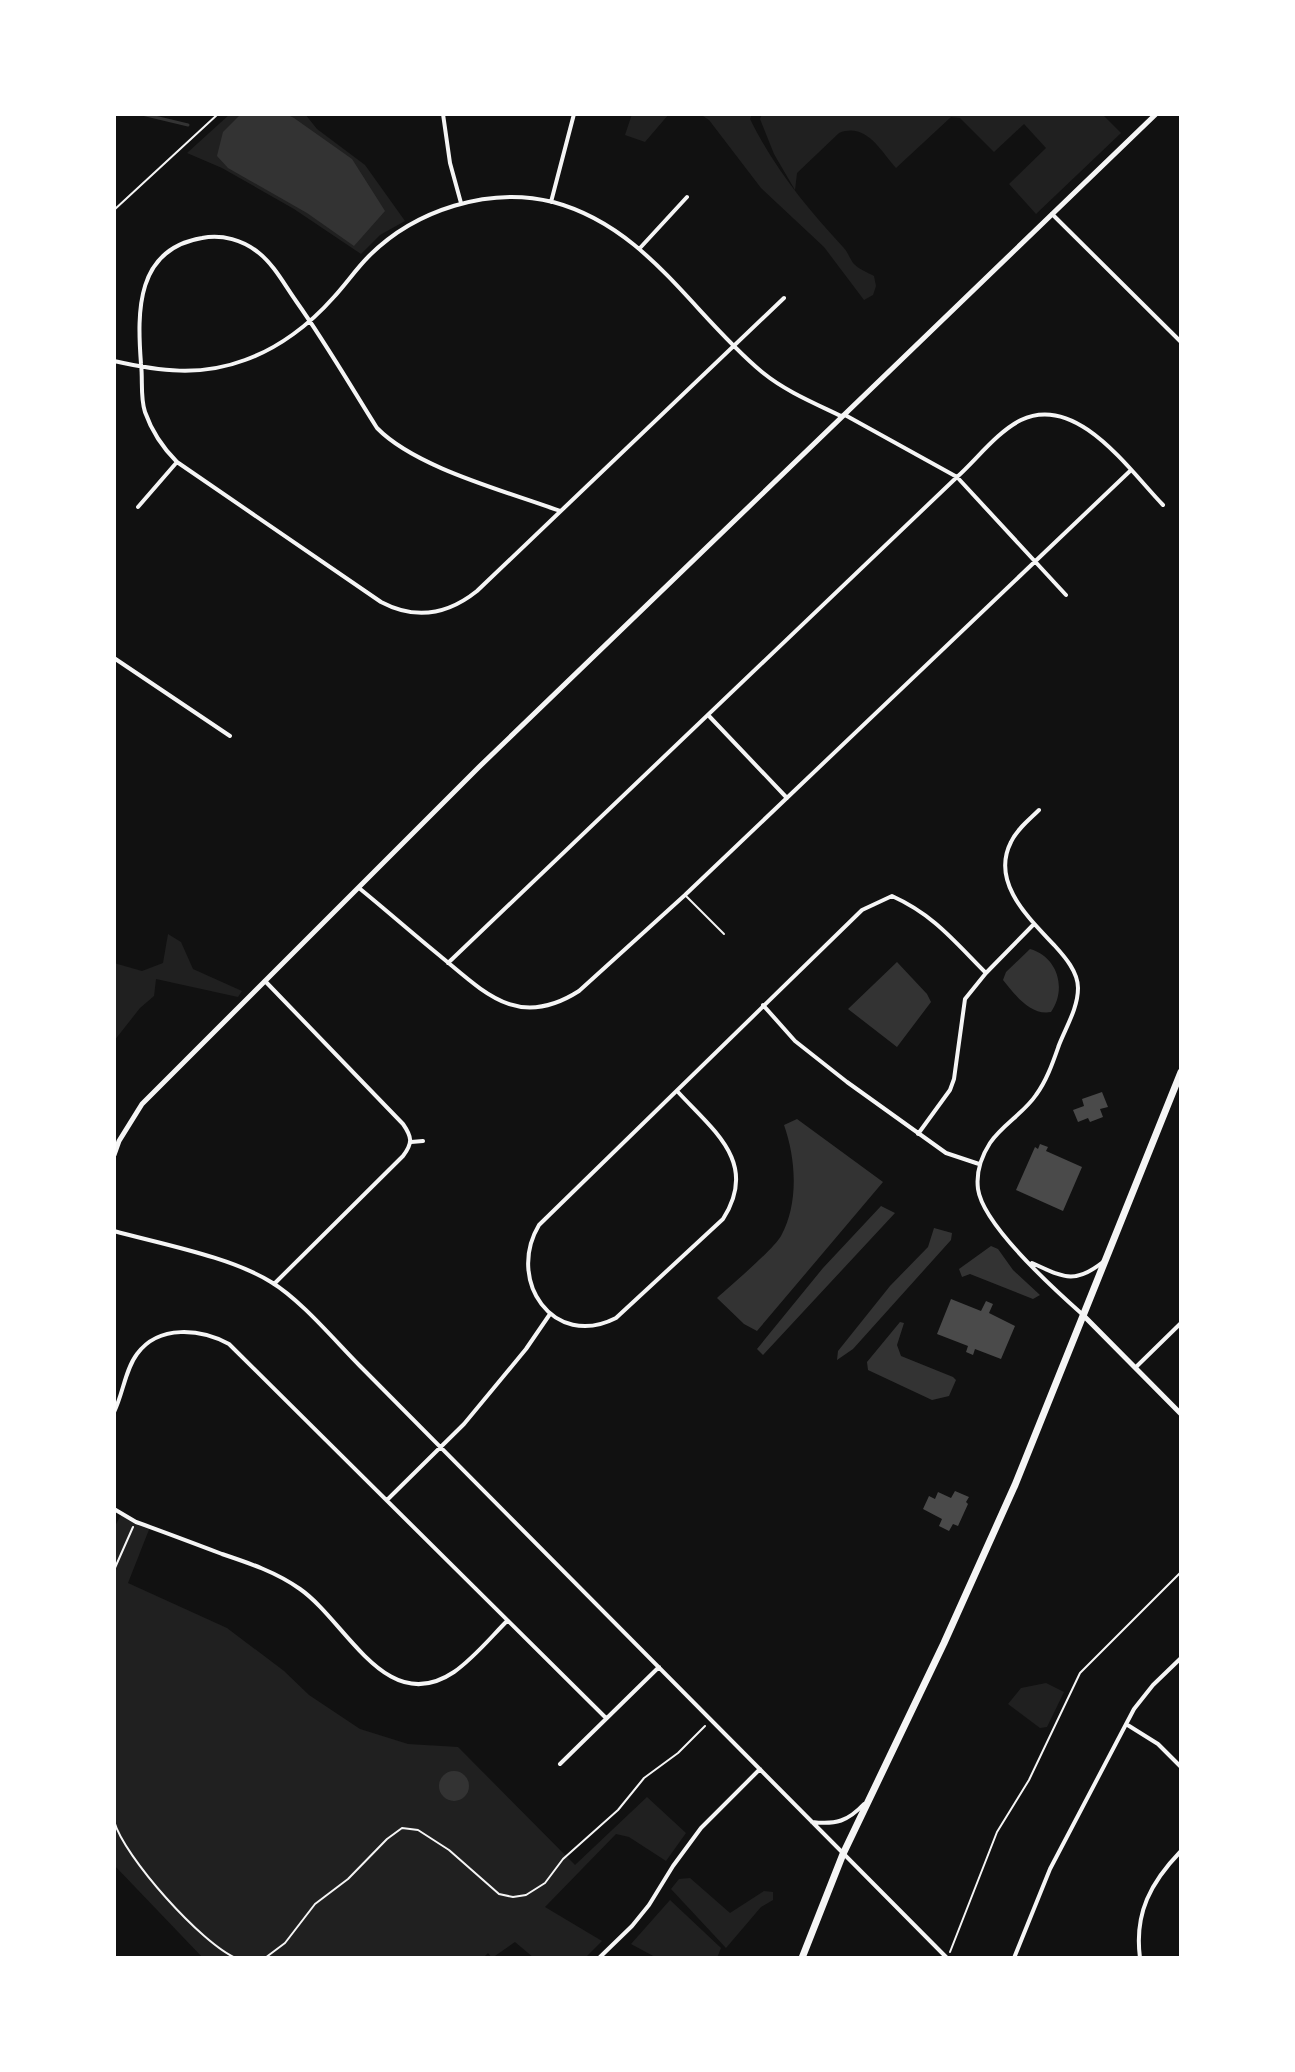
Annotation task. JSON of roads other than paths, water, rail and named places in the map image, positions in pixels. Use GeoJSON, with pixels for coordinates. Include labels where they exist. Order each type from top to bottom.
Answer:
{"type":"FeatureCollection","features":[{"type":"Feature","properties":{"kind":"main road"},"geometry":{"type":"LineString","coordinates":[[802,1958],[843,1854],[944,1643],[1044,1413],[1181,1072]]}},
{"type":"Feature","properties":{"kind":"street"},"geometry":{"type":"LineString","coordinates":[[443,114],[454,182],[463,204]]}},
{"type":"Feature","properties":{"kind":"street"},"geometry":{"type":"LineString","coordinates":[[551,202],[574,114]]}},
{"type":"Feature","properties":{"kind":"street"},"geometry":{"type":"LineString","coordinates":[[114,1155],[142,1104],[479,767],[1156,114]]}},
{"type":"Feature","properties":{"kind":"street"},"geometry":{"type":"LineString","coordinates":[[640,248],[687,197]]}},
{"type":"Feature","properties":{"kind":"street"},"geometry":{"type":"LineString","coordinates":[[114,361],[178,371],[233,364],[284,340],[310,320],[369,256],[403,228],[446,208],[463,204],[508,198],[551,202],[590,216],[640,248],[734,346],[774,381],[809,401],[845,415],[957,477],[1066,595]]}},
{"type":"Feature","properties":{"kind":"street"},"geometry":{"type":"LineString","coordinates":[[1052,214],[1181,342]]}},
{"type":"Feature","properties":{"kind":"street"},"geometry":{"type":"LineString","coordinates":[[560,511],[423,460],[388,439],[377,428],[277,272],[256,251],[233,239],[198,238],[175,247],[158,261],[147,278],[140,312],[145,411],[161,444],[177,462],[374,598],[402,611],[435,613],[466,599],[560,511],[784,298]]}},
{"type":"Feature","properties":{"kind":"street"},"geometry":{"type":"LineString","coordinates":[[448,963],[1019,421],[1055,413],[1082,424],[1163,505]]}},
{"type":"Feature","properties":{"kind":"street"},"geometry":{"type":"LineString","coordinates":[[138,507],[177,462]]}},
{"type":"Feature","properties":{"kind":"street"},"geometry":{"type":"LineString","coordinates":[[359,888],[493,999],[523,1007],[563,1002],[685,895],[1130,471]]}},
{"type":"Feature","properties":{"kind":"street"},"geometry":{"type":"LineString","coordinates":[[114,658],[230,736]]}},
{"type":"Feature","properties":{"kind":"street"},"geometry":{"type":"LineString","coordinates":[[709,716],[787,798]]}},
{"type":"Feature","properties":{"kind":"street"},"geometry":{"type":"LineString","coordinates":[[1039,810],[1011,841],[1005,871],[1013,897],[1066,958],[1078,992],[1048,1074],[1036,1095],[992,1141],[979,1164],[978,1190],[987,1212],[1030,1262],[1181,1414]]}},
{"type":"Feature","properties":{"kind":"street"},"geometry":{"type":"LineString","coordinates":[[678,1092],[731,1154],[738,1184],[734,1202],[723,1219],[616,1318],[582,1326],[559,1320],[539,1301],[527,1270],[528,1252],[539,1225],[862,910],[892,896],[928,915],[986,973]]}},
{"type":"Feature","properties":{"kind":"street"},"geometry":{"type":"LineString","coordinates":[[918,1134],[950,1090],[954,1079],[965,999],[1034,924]]}},
{"type":"Feature","properties":{"kind":"street"},"geometry":{"type":"LineString","coordinates":[[265,981],[403,1124],[412,1138],[403,1156],[274,1284]]}},
{"type":"Feature","properties":{"kind":"street"},"geometry":{"type":"LineString","coordinates":[[763,1005],[809,1053],[918,1134],[946,1153],[979,1164]]}},
{"type":"Feature","properties":{"kind":"street"},"geometry":{"type":"LineString","coordinates":[[411,1142],[423,1141]]}},
{"type":"Feature","properties":{"kind":"street"},"geometry":{"type":"LineString","coordinates":[[114,1231],[214,1259],[256,1273],[274,1284],[947,1958]]}},
{"type":"Feature","properties":{"kind":"street"},"geometry":{"type":"LineString","coordinates":[[1030,1262],[1061,1276],[1076,1278],[1089,1273],[1107,1259]]}},
{"type":"Feature","properties":{"kind":"street"},"geometry":{"type":"LineString","coordinates":[[387,1500],[494,1390],[550,1314]]}},
{"type":"Feature","properties":{"kind":"street"},"geometry":{"type":"LineString","coordinates":[[1136,1367],[1181,1323]]}},
{"type":"Feature","properties":{"kind":"street"},"geometry":{"type":"LineString","coordinates":[[114,1412],[130,1367],[150,1341],[166,1333],[182,1332],[215,1337],[229,1344],[606,1718]]}},
{"type":"Feature","properties":{"kind":"street"},"geometry":{"type":"LineString","coordinates":[[114,1509],[136,1522],[280,1576],[320,1605],[375,1666],[402,1684],[419,1685],[437,1681],[455,1671],[507,1621]]}},
{"type":"Feature","properties":{"kind":"street"},"geometry":{"type":"LineString","coordinates":[[1014,1958],[1050,1869],[1126,1724],[1143,1696],[1181,1658]]}},
{"type":"Feature","properties":{"kind":"street"},"geometry":{"type":"LineString","coordinates":[[560,1764],[659,1667]]}},
{"type":"Feature","properties":{"kind":"street"},"geometry":{"type":"LineString","coordinates":[[1126,1724],[1158,1744],[1181,1767]]}},
{"type":"Feature","properties":{"kind":"street"},"geometry":{"type":"LineString","coordinates":[[599,1958],[649,1905],[692,1838],[760,1769]]}},
{"type":"Feature","properties":{"kind":"street"},"geometry":{"type":"LineString","coordinates":[[812,1822],[842,1822],[871,1796]]}},
{"type":"Feature","properties":{"kind":"street"},"geometry":{"type":"LineString","coordinates":[[1140,1958],[1140,1915],[1146,1898],[1156,1878],[1181,1851]]}},
{"type":"Feature","properties":{"kind":"lane"},"geometry":{"type":"LineString","coordinates":[[685,895],[724,934]]}},
{"type":"Feature","properties":{"kind":"waterway"},"geometry":{"type":"LineString","coordinates":[[142,114],[188,125]]}}]}
